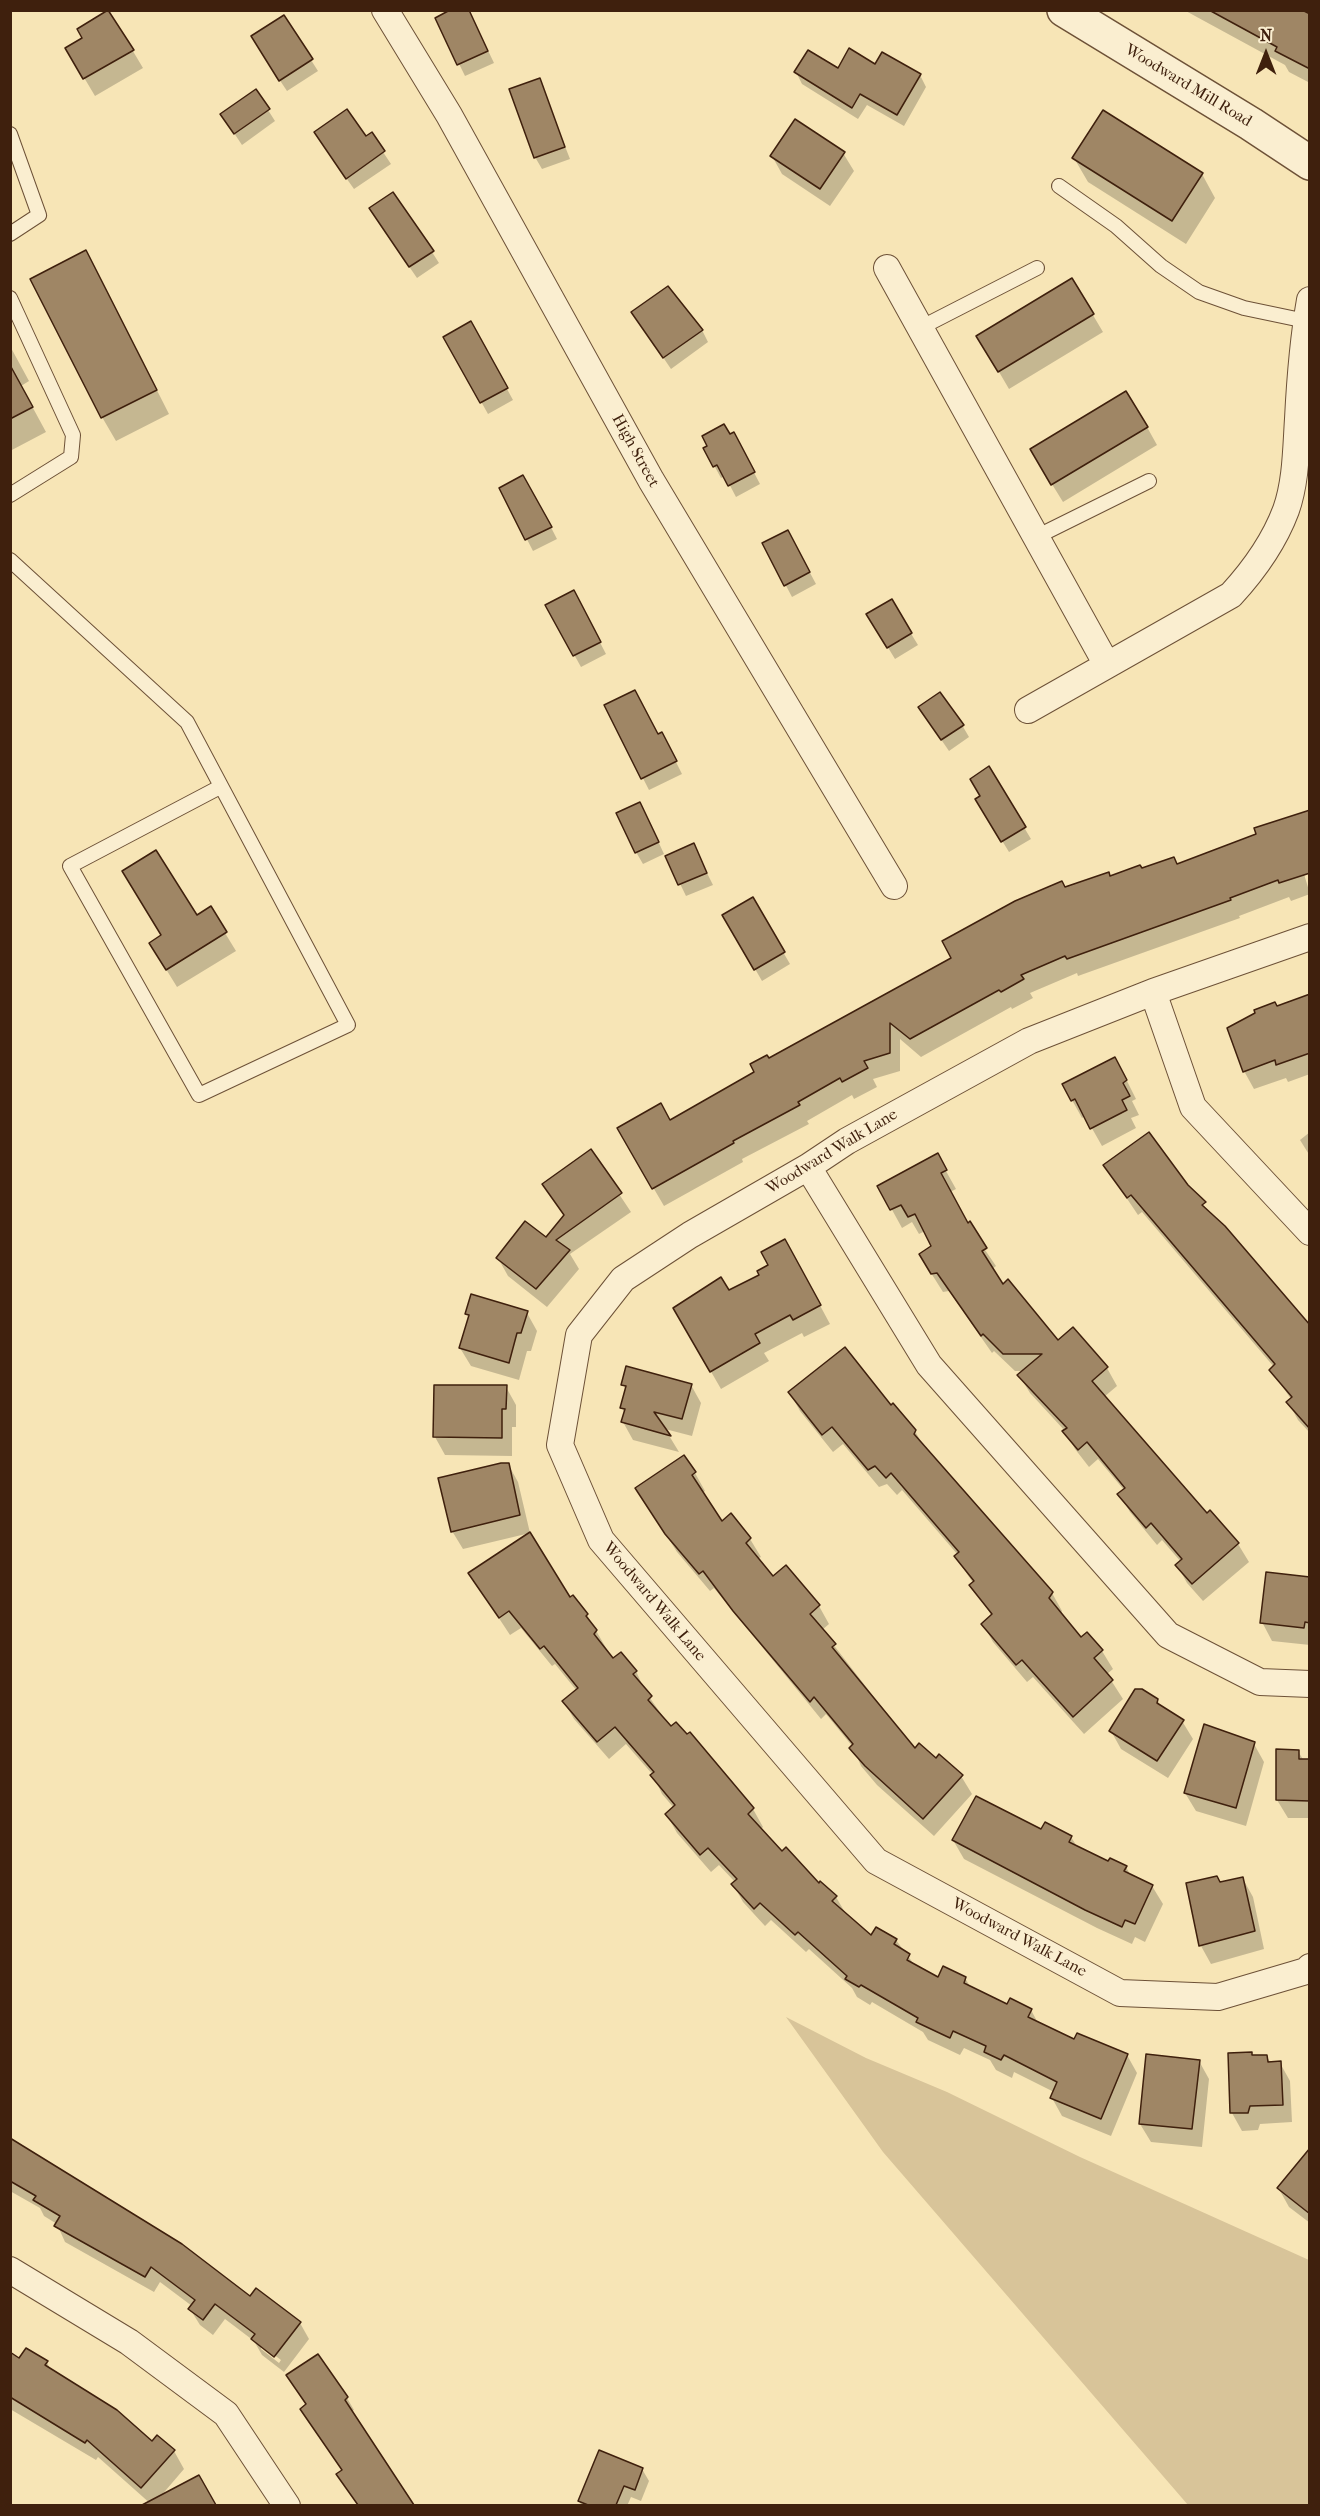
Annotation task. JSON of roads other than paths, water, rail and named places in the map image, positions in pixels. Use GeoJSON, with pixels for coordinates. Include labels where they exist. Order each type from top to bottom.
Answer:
{"type":"FeatureCollection","features":[{"type":"Feature","properties":{"kind":"street","name":"High Street"},"geometry":{"type":"LineString","coordinates":[[385,10],[449,115],[651,480],[894,886]]}},
{"type":"Feature","properties":{"kind":"street","name":"Woodward Mill Road"},"geometry":{"type":"LineString","coordinates":[[1064,10],[1251,124],[1310,163]]}},
{"type":"Feature","properties":{"kind":"street"},"geometry":{"type":"LineString","coordinates":[[887,268],[1107,666]]}},
{"type":"Feature","properties":{"kind":"street"},"geometry":{"type":"LineString","coordinates":[[1028,710],[1231,595],[1251,573],[1270,544],[1286,509],[1295,470],[1308,311]]}},
{"type":"Feature","properties":{"kind":"street","name":"Woodward Walk Lane"},"geometry":{"type":"LineString","coordinates":[[1308,1972],[1218,1997],[1120,1993],[876,1861],[601,1540],[560,1445],[579,1335],[623,1279],[690,1235],[808,1167],[847,1141],[1029,1041],[1154,992],[1310,937]]}},
{"type":"Feature","properties":{"kind":"street"},"geometry":{"type":"LineString","coordinates":[[1154,992],[1193,1107],[1310,1233]]}},
{"type":"Feature","properties":{"kind":"street"},"geometry":{"type":"LineString","coordinates":[[808,1167],[929,1365],[1168,1635],[1260,1682],[1310,1684]]}},
{"type":"Feature","properties":{"kind":"street"},"geometry":{"type":"LineString","coordinates":[[10,2270],[129,2342],[226,2414],[286,2505]]}},
{"type":"Feature","properties":{"kind":"lane"},"geometry":{"type":"LineString","coordinates":[[10,134],[39,215],[10,234]]}},
{"type":"Feature","properties":{"kind":"lane"},"geometry":{"type":"LineString","coordinates":[[1059,186],[1116,226],[1161,266],[1199,292],[1244,308],[1308,311]]}},
{"type":"Feature","properties":{"kind":"lane"},"geometry":{"type":"LineString","coordinates":[[920,328],[1037,268]]}},
{"type":"Feature","properties":{"kind":"lane"},"geometry":{"type":"LineString","coordinates":[[10,298],[74,435],[71,456],[10,495]]}},
{"type":"Feature","properties":{"kind":"lane"},"geometry":{"type":"LineString","coordinates":[[1036,537],[1149,481]]}},
{"type":"Feature","properties":{"kind":"lane"},"geometry":{"type":"LineString","coordinates":[[10,560],[187,722],[348,1025],[199,1095],[70,866],[220,787]]}}]}
